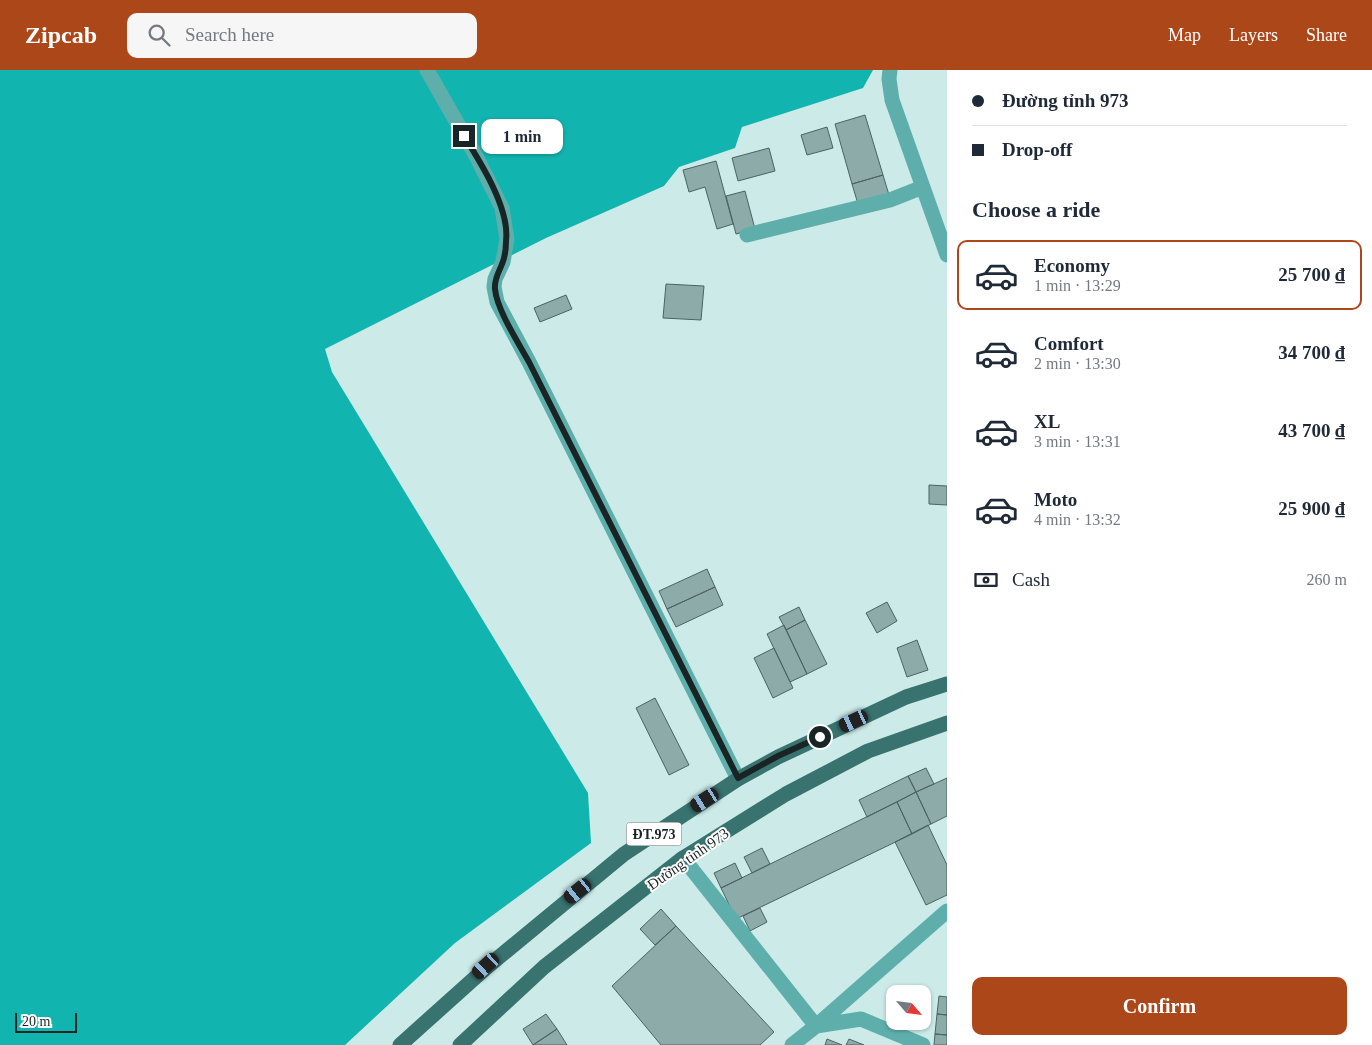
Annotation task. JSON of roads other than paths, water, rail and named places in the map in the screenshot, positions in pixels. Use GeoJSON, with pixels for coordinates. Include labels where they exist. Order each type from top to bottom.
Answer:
{"type":"FeatureCollection","features":[{"type":"Feature","properties":{"kind":"main road","name":"ĐT.973"},"geometry":{"type":"LineString","coordinates":[[400,1045],[486,966],[624,854],[738,778],[778,756],[906,697],[947,684]]}},
{"type":"Feature","properties":{"kind":"main road","name":"Đường tỉnh 973"},"geometry":{"type":"LineString","coordinates":[[460,1045],[544,967],[683,858],[786,794],[868,751],[947,723]]}},
{"type":"Feature","properties":{"kind":"street"},"geometry":{"type":"LineString","coordinates":[[427,70],[476,156],[502,208],[507,239],[503,262],[495,279],[494,287],[497,302],[738,778]]}},
{"type":"Feature","properties":{"kind":"street"},"geometry":{"type":"LineString","coordinates":[[890,70],[889,79],[892,100],[947,256]]}},
{"type":"Feature","properties":{"kind":"street"},"geometry":{"type":"LineString","coordinates":[[747,234],[890,200],[923,187]]}},
{"type":"Feature","properties":{"kind":"street"},"geometry":{"type":"LineString","coordinates":[[683,858],[816,1026]]}},
{"type":"Feature","properties":{"kind":"street"},"geometry":{"type":"LineString","coordinates":[[792,1045],[947,911]]}},
{"type":"Feature","properties":{"kind":"street"},"geometry":{"type":"LineString","coordinates":[[816,1026],[861,1020],[923,1045]]}}]}
